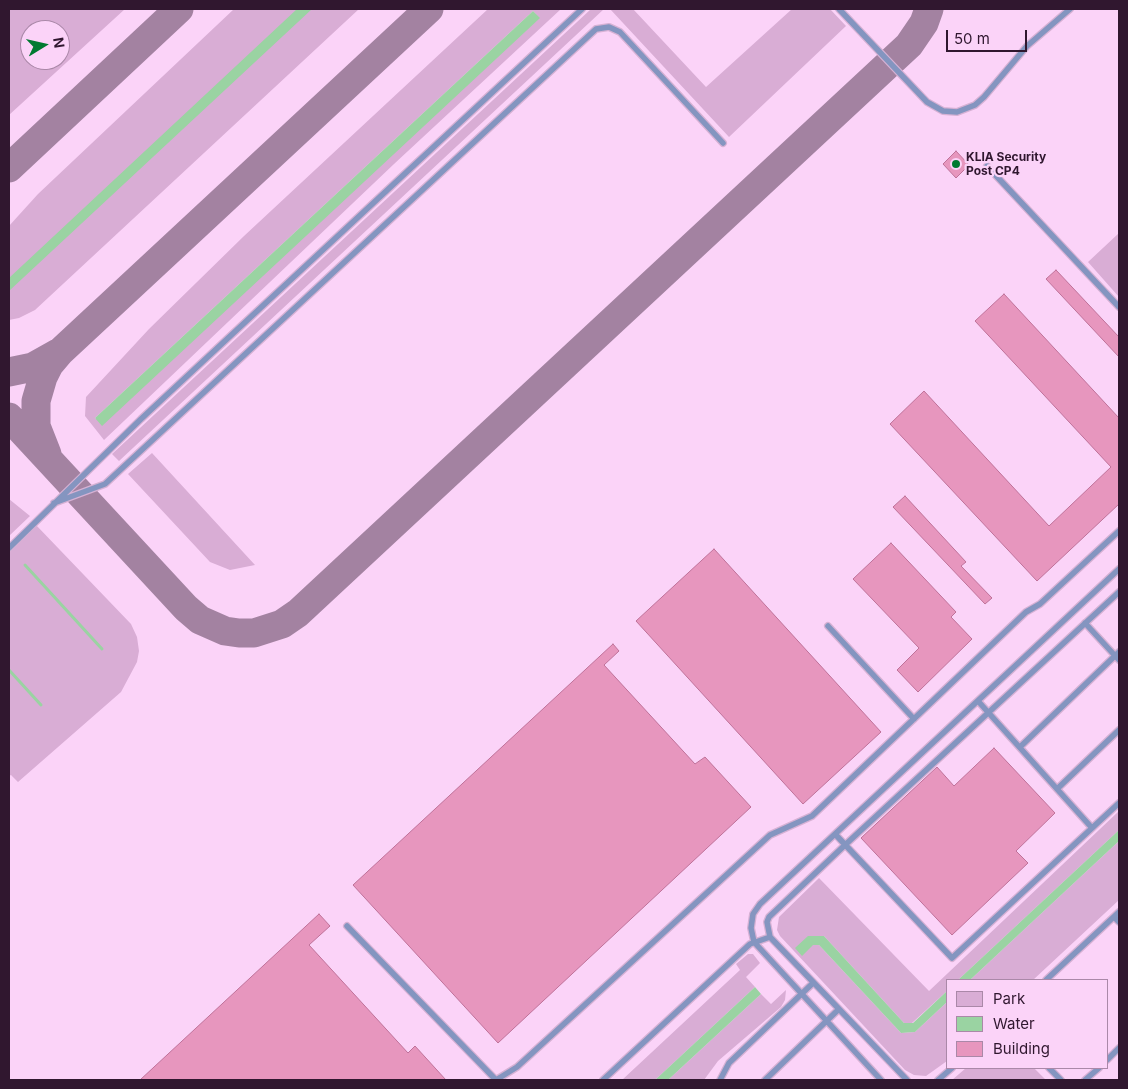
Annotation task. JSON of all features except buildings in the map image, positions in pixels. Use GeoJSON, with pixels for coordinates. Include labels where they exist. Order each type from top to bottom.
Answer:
{"type":"FeatureCollection","features":[{"type":"Feature","properties":{"kind":"lane"},"geometry":{"type":"LineString","coordinates":[[9,548],[149,412],[582,9]]}},
{"type":"Feature","properties":{"kind":"lane"},"geometry":{"type":"LineString","coordinates":[[839,9],[927,102],[943,111],[957,112],[975,105],[984,97],[1027,46],[1070,9]]}},
{"type":"Feature","properties":{"kind":"lane"},"geometry":{"type":"LineString","coordinates":[[54,504],[105,484],[596,29],[609,28],[620,32],[723,143]]}},
{"type":"Feature","properties":{"kind":"lane"},"geometry":{"type":"LineString","coordinates":[[987,166],[1119,307]]}},
{"type":"Feature","properties":{"kind":"lane"},"geometry":{"type":"LineString","coordinates":[[347,926],[496,1080],[517,1067],[770,835],[812,816],[1026,612],[1040,604],[1119,531]]}},
{"type":"Feature","properties":{"kind":"lane"},"geometry":{"type":"LineString","coordinates":[[881,1080],[754,942],[751,928],[756,909],[1119,569]]}},
{"type":"Feature","properties":{"kind":"lane"},"geometry":{"type":"LineString","coordinates":[[907,1080],[770,937],[767,928],[770,917],[845,845],[1119,592]]}},
{"type":"Feature","properties":{"kind":"lane"},"geometry":{"type":"LineString","coordinates":[[1020,748],[1118,656],[1085,624]]}},
{"type":"Feature","properties":{"kind":"lane"},"geometry":{"type":"LineString","coordinates":[[828,626],[914,719]]}},
{"type":"Feature","properties":{"kind":"lane"},"geometry":{"type":"LineString","coordinates":[[978,701],[1092,828]]}},
{"type":"Feature","properties":{"kind":"lane"},"geometry":{"type":"LineString","coordinates":[[1057,789],[1119,730]]}},
{"type":"Feature","properties":{"kind":"lane"},"geometry":{"type":"LineString","coordinates":[[835,834],[952,958],[1119,803]]}},
{"type":"Feature","properties":{"kind":"lane"},"geometry":{"type":"LineString","coordinates":[[1047,979],[1119,912]]}},
{"type":"Feature","properties":{"kind":"lane"},"geometry":{"type":"LineString","coordinates":[[1114,917],[1119,922]]}},
{"type":"Feature","properties":{"kind":"lane"},"geometry":{"type":"LineString","coordinates":[[603,1080],[715,975],[754,942],[770,937]]}},
{"type":"Feature","properties":{"kind":"lane"},"geometry":{"type":"LineString","coordinates":[[720,1080],[729,1063],[814,983]]}},
{"type":"Feature","properties":{"kind":"lane"},"geometry":{"type":"LineString","coordinates":[[765,1080],[839,1010]]}},
{"type":"Feature","properties":{"kind":"lane"},"geometry":{"type":"LineString","coordinates":[[1108,1059],[1119,1048]]}},
{"type":"Feature","properties":{"kind":"lane"},"geometry":{"type":"LineString","coordinates":[[938,1080],[951,1069]]}},
{"type":"Feature","properties":{"kind":"lane"},"geometry":{"type":"LineString","coordinates":[[1051,1069],[1061,1080]]}},
{"type":"Feature","properties":{"kind":"lane"},"geometry":{"type":"LineString","coordinates":[[1085,1080],[1098,1069]]}},
{"type":"Feature","properties":{"kind":"green space"},"geometry":{"type":"Polygon","coordinates":[[[9,9],[125,9],[70,59],[70,20],[20,20],[20,70],[58,70],[9,115],[9,9]]]}},
{"type":"Feature","properties":{"kind":"green space"},"geometry":{"type":"Polygon","coordinates":[[[234,9],[359,9],[35,310],[19,318],[9,320],[9,226],[38,194],[234,9]]]}},
{"type":"Feature","properties":{"kind":"green space"},"geometry":{"type":"Polygon","coordinates":[[[488,9],[561,9],[394,164],[104,440],[85,416],[86,397],[149,329],[244,236],[488,9]],[[533,11],[95,419],[539,18],[533,11]]]}},
{"type":"Feature","properties":{"kind":"green space"},"geometry":{"type":"Polygon","coordinates":[[[591,9],[604,9],[119,461],[112,454],[591,9]]]}},
{"type":"Feature","properties":{"kind":"green space"},"geometry":{"type":"Polygon","coordinates":[[[610,9],[633,9],[706,87],[792,9],[830,9],[846,26],[729,137],[610,9]]]}},
{"type":"Feature","properties":{"kind":"green space"},"geometry":{"type":"Polygon","coordinates":[[[1119,233],[1119,297],[1088,262],[1119,233]]]}},
{"type":"Feature","properties":{"kind":"green space"},"geometry":{"type":"Polygon","coordinates":[[[152,453],[255,565],[230,570],[210,562],[128,474],[152,453]]]}},
{"type":"Feature","properties":{"kind":"green space"},"geometry":{"type":"Polygon","coordinates":[[[9,499],[30,516],[9,536],[9,499]]]}},
{"type":"Feature","properties":{"kind":"green space"},"geometry":{"type":"Polygon","coordinates":[[[36,525],[131,624],[137,637],[139,651],[137,662],[121,692],[18,782],[11,775],[9,776],[9,551],[36,525]]]}},
{"type":"Feature","properties":{"kind":"green space"},"geometry":{"type":"Polygon","coordinates":[[[1119,811],[1119,830],[959,979],[946,979],[946,992],[912,1023],[904,1023],[824,936],[813,945],[819,945],[901,1033],[915,1032],[946,1003],[946,1062],[926,1076],[914,1075],[905,1070],[780,936],[777,930],[779,917],[819,878],[929,991],[1119,811]]]}},
{"type":"Feature","properties":{"kind":"green space"},"geometry":{"type":"Polygon","coordinates":[[[1119,841],[1119,900],[1034,979],[971,979],[1119,841]]]}},
{"type":"Feature","properties":{"kind":"green space"},"geometry":{"type":"Polygon","coordinates":[[[748,954],[753,954],[760,963],[746,977],[755,987],[655,1080],[622,1080],[740,970],[736,964],[748,954]]]}},
{"type":"Feature","properties":{"kind":"green space"},"geometry":{"type":"Polygon","coordinates":[[[786,990],[785,1000],[781,1007],[718,1061],[704,1080],[668,1080],[761,994],[771,1004],[786,990]]]}},
{"type":"Feature","properties":{"kind":"green space"},"geometry":{"type":"Polygon","coordinates":[[[965,1069],[1035,1069],[1046,1080],[952,1080],[965,1069]]]}},
{"type":"Feature","properties":{"kind":"water"},"geometry":{"type":"Polygon","coordinates":[[[297,9],[312,9],[9,291],[9,278],[297,9]]]}},
{"type":"Feature","properties":{"kind":"water"},"geometry":{"type":"Polygon","coordinates":[[[533,11],[540,18],[102,426],[95,418],[533,11]]]}},
{"type":"Feature","properties":{"kind":"water"},"geometry":{"type":"Polygon","coordinates":[[[1119,830],[1119,841],[971,979],[959,979],[1119,830]]]}},
{"type":"Feature","properties":{"kind":"water"},"geometry":{"type":"Polygon","coordinates":[[[808,936],[824,936],[904,1023],[913,1023],[946,992],[946,1003],[915,1032],[901,1033],[819,945],[813,945],[802,956],[795,948],[808,936]]]}},
{"type":"Feature","properties":{"kind":"water"},"geometry":{"type":"Polygon","coordinates":[[[755,987],[761,994],[668,1080],[655,1080],[755,987]]]}},
{"type":"Feature","properties":{"kind":"waterway"},"geometry":{"type":"LineString","coordinates":[[25,565],[102,649]]}},
{"type":"Feature","properties":{"kind":"waterway"},"geometry":{"type":"LineString","coordinates":[[9,670],[41,705]]}},
{"type":"Feature","properties":{"kind":"taxiway"},"geometry":{"type":"LineString","coordinates":[[9,168],[179,9]]}},
{"type":"Feature","properties":{"kind":"taxiway"},"geometry":{"type":"LineString","coordinates":[[47,454],[36,426],[36,401],[43,377],[49,365],[60,352],[429,9]]}},
{"type":"Feature","properties":{"kind":"taxiway"},"geometry":{"type":"LineString","coordinates":[[9,417],[186,608],[200,620],[225,631],[239,633],[254,633],[282,624],[298,613],[909,45],[924,23],[929,9]]}},
{"type":"Feature","properties":{"kind":"taxiway"},"geometry":{"type":"LineString","coordinates":[[9,372],[33,367],[58,353]]}},
{"type":"Feature","properties":{"kind":"place","name":"KLIA Security Post CP4"},"geometry":{"type":"Point","coordinates":[956,164]}}]}
